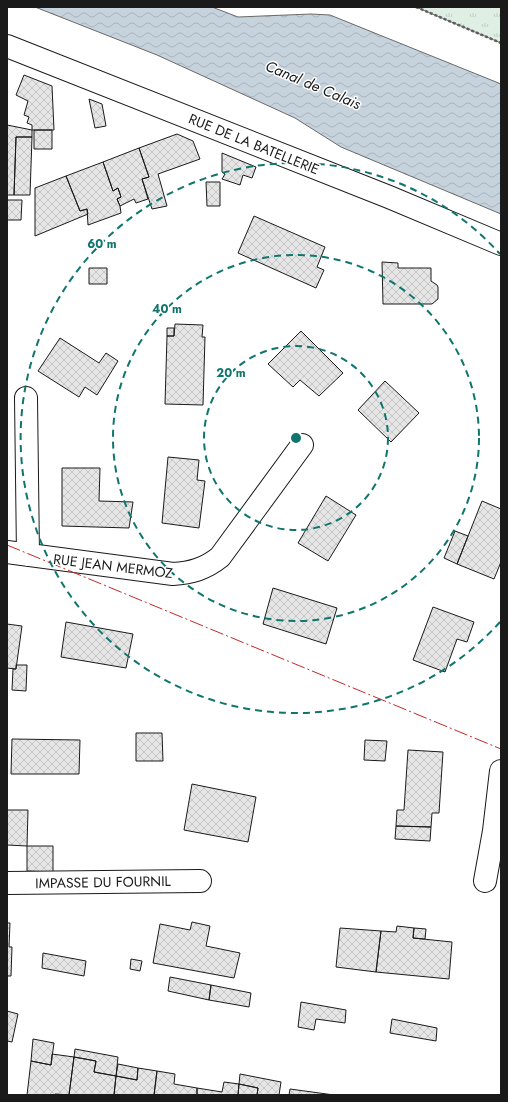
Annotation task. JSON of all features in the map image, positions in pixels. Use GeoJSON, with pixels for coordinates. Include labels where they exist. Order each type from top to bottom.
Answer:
{"type":"FeatureCollection","features":[{"type":"Feature","properties":{"kind":"street","name":"RUE DE LA BATELLERIE"},"geometry":{"type":"LineString","coordinates":[[7,46],[389,197],[501,244]]}},
{"type":"Feature","properties":{"kind":"street"},"geometry":{"type":"LineString","coordinates":[[26,398],[28,555]]}},
{"type":"Feature","properties":{"kind":"street","name":"RUE JEAN MERMOZ"},"geometry":{"type":"LineString","coordinates":[[7,552],[173,574],[199,570],[210,565],[220,557],[302,445]]}},
{"type":"Feature","properties":{"kind":"street"},"geometry":{"type":"LineString","coordinates":[[485,881],[494,831],[501,770]]}},
{"type":"Feature","properties":{"kind":"street","name":"IMPASSE DU FOURNIL"},"geometry":{"type":"LineString","coordinates":[[7,883],[200,881]]}},
{"type":"Feature","properties":{"kind":"path"},"geometry":{"type":"LineString","coordinates":[[416,7],[501,43]]}},
{"type":"Feature","properties":{"kind":"green space"},"geometry":{"type":"Polygon","coordinates":[[[416,7],[501,7],[501,43],[416,7]]]}},
{"type":"Feature","properties":{"kind":"water","name":"Canal de Calais"},"geometry":{"type":"Polygon","coordinates":[[[35,7],[212,7],[238,17],[311,14],[330,15],[501,84],[501,214],[341,147],[295,118],[157,55],[35,7]]]}},
{"type":"Feature","properties":{"kind":"building"},"geometry":{"type":"Polygon","coordinates":[[[24,75],[52,86],[54,130],[32,130],[32,125],[27,123],[29,117],[24,115],[28,101],[16,95],[24,75]]]}},
{"type":"Feature","properties":{"kind":"building"},"geometry":{"type":"Polygon","coordinates":[[[89,99],[102,104],[106,126],[95,128],[89,99]]]}},
{"type":"Feature","properties":{"kind":"building"},"geometry":{"type":"Polygon","coordinates":[[[7,125],[32,130],[32,137],[16,137],[14,195],[7,195],[7,125]]]}},
{"type":"Feature","properties":{"kind":"building"},"geometry":{"type":"Polygon","coordinates":[[[34,130],[52,130],[52,149],[34,149],[34,130]]]}},
{"type":"Feature","properties":{"kind":"building"},"geometry":{"type":"Polygon","coordinates":[[[177,134],[193,141],[200,159],[158,174],[167,206],[152,209],[142,179],[149,177],[139,148],[177,134]]]}},
{"type":"Feature","properties":{"kind":"building"},"geometry":{"type":"Polygon","coordinates":[[[16,137],[32,137],[30,195],[14,195],[16,137]]]}},
{"type":"Feature","properties":{"kind":"building"},"geometry":{"type":"Polygon","coordinates":[[[139,148],[149,177],[142,179],[148,199],[136,203],[134,199],[120,206],[117,199],[121,197],[118,188],[113,191],[103,162],[139,148]]]}},
{"type":"Feature","properties":{"kind":"building"},"geometry":{"type":"Polygon","coordinates":[[[222,153],[256,167],[252,178],[243,175],[240,185],[222,179],[225,174],[222,172],[222,153]]]}},
{"type":"Feature","properties":{"kind":"building"},"geometry":{"type":"Polygon","coordinates":[[[103,162],[113,191],[118,188],[121,197],[117,199],[121,213],[88,225],[87,209],[80,211],[66,176],[103,162]]]}},
{"type":"Feature","properties":{"kind":"building"},"geometry":{"type":"Polygon","coordinates":[[[66,176],[80,211],[87,209],[88,214],[35,236],[35,188],[66,176]]]}},
{"type":"Feature","properties":{"kind":"building"},"geometry":{"type":"Polygon","coordinates":[[[206,182],[220,182],[220,206],[207,206],[206,182]]]}},
{"type":"Feature","properties":{"kind":"building"},"geometry":{"type":"Polygon","coordinates":[[[7,200],[22,200],[21,220],[7,220],[7,200]]]}},
{"type":"Feature","properties":{"kind":"building"},"geometry":{"type":"Polygon","coordinates":[[[254,216],[325,247],[317,267],[324,270],[316,288],[238,253],[254,216]]]}},
{"type":"Feature","properties":{"kind":"building"},"geometry":{"type":"Polygon","coordinates":[[[382,262],[398,263],[398,268],[431,268],[431,281],[438,287],[438,299],[432,304],[383,304],[382,262]]]}},
{"type":"Feature","properties":{"kind":"building"},"geometry":{"type":"Polygon","coordinates":[[[89,268],[107,268],[107,284],[89,284],[89,268]]]}},
{"type":"Feature","properties":{"kind":"building"},"geometry":{"type":"Polygon","coordinates":[[[175,324],[203,325],[202,337],[205,337],[203,405],[165,404],[167,336],[174,336],[175,324]]]}},
{"type":"Feature","properties":{"kind":"building"},"geometry":{"type":"Polygon","coordinates":[[[167,328],[174,328],[174,336],[167,336],[167,328]]]}},
{"type":"Feature","properties":{"kind":"building"},"geometry":{"type":"Polygon","coordinates":[[[301,331],[343,373],[319,396],[300,380],[293,387],[268,364],[301,331]]]}},
{"type":"Feature","properties":{"kind":"building"},"geometry":{"type":"Polygon","coordinates":[[[60,338],[99,363],[106,353],[118,361],[97,395],[85,387],[79,397],[38,371],[60,338]]]}},
{"type":"Feature","properties":{"kind":"building"},"geometry":{"type":"Polygon","coordinates":[[[385,381],[419,413],[391,442],[358,410],[385,381]]]}},
{"type":"Feature","properties":{"kind":"building"},"geometry":{"type":"Polygon","coordinates":[[[168,457],[199,460],[197,480],[205,481],[199,528],[162,523],[168,457]]]}},
{"type":"Feature","properties":{"kind":"building"},"geometry":{"type":"Polygon","coordinates":[[[62,468],[100,468],[99,501],[133,502],[129,528],[62,526],[62,468]]]}},
{"type":"Feature","properties":{"kind":"building"},"geometry":{"type":"Polygon","coordinates":[[[326,496],[356,515],[328,561],[298,543],[326,496]]]}},
{"type":"Feature","properties":{"kind":"building"},"geometry":{"type":"Polygon","coordinates":[[[482,501],[501,509],[501,562],[494,579],[457,564],[482,501]]]}},
{"type":"Feature","properties":{"kind":"building"},"geometry":{"type":"Polygon","coordinates":[[[455,531],[468,536],[457,564],[444,558],[455,531]]]}},
{"type":"Feature","properties":{"kind":"building"},"geometry":{"type":"Polygon","coordinates":[[[273,588],[337,608],[326,644],[263,624],[273,588]]]}},
{"type":"Feature","properties":{"kind":"building"},"geometry":{"type":"Polygon","coordinates":[[[433,607],[474,622],[467,642],[457,639],[445,672],[413,660],[433,607]]]}},
{"type":"Feature","properties":{"kind":"building"},"geometry":{"type":"Polygon","coordinates":[[[66,622],[133,634],[126,668],[61,657],[66,622]]]}},
{"type":"Feature","properties":{"kind":"building"},"geometry":{"type":"Polygon","coordinates":[[[7,624],[22,626],[16,669],[7,668],[7,624]]]}},
{"type":"Feature","properties":{"kind":"building"},"geometry":{"type":"Polygon","coordinates":[[[16,665],[27,665],[26,691],[12,690],[13,669],[16,669],[16,665]]]}},
{"type":"Feature","properties":{"kind":"building"},"geometry":{"type":"Polygon","coordinates":[[[136,733],[162,733],[163,761],[136,761],[136,733]]]}},
{"type":"Feature","properties":{"kind":"building"},"geometry":{"type":"Polygon","coordinates":[[[12,739],[80,740],[79,774],[11,774],[12,739]]]}},
{"type":"Feature","properties":{"kind":"building"},"geometry":{"type":"Polygon","coordinates":[[[365,740],[387,741],[385,761],[364,760],[365,740]]]}},
{"type":"Feature","properties":{"kind":"building"},"geometry":{"type":"Polygon","coordinates":[[[408,750],[443,752],[439,813],[432,813],[431,827],[396,826],[397,810],[404,810],[408,750]]]}},
{"type":"Feature","properties":{"kind":"building"},"geometry":{"type":"Polygon","coordinates":[[[192,784],[256,797],[248,842],[184,830],[192,784]]]}},
{"type":"Feature","properties":{"kind":"building"},"geometry":{"type":"Polygon","coordinates":[[[7,810],[28,810],[27,846],[7,845],[7,810]]]}},
{"type":"Feature","properties":{"kind":"building"},"geometry":{"type":"Polygon","coordinates":[[[396,826],[431,827],[430,841],[395,839],[396,826]]]}},
{"type":"Feature","properties":{"kind":"building"},"geometry":{"type":"Polygon","coordinates":[[[27,846],[53,846],[53,872],[27,871],[27,846]]]}},
{"type":"Feature","properties":{"kind":"building"},"geometry":{"type":"Polygon","coordinates":[[[192,922],[210,926],[206,946],[240,953],[234,978],[153,963],[160,924],[190,930],[192,922]]]}},
{"type":"Feature","properties":{"kind":"building"},"geometry":{"type":"Polygon","coordinates":[[[7,923],[10,923],[9,947],[12,947],[11,976],[7,976],[7,923]]]}},
{"type":"Feature","properties":{"kind":"building"},"geometry":{"type":"Polygon","coordinates":[[[397,926],[414,928],[413,938],[452,942],[449,979],[376,972],[381,931],[396,932],[397,926]]]}},
{"type":"Feature","properties":{"kind":"building"},"geometry":{"type":"Polygon","coordinates":[[[340,928],[381,931],[376,972],[336,967],[340,928]]]}},
{"type":"Feature","properties":{"kind":"building"},"geometry":{"type":"Polygon","coordinates":[[[414,928],[426,929],[425,939],[413,938],[414,928]]]}},
{"type":"Feature","properties":{"kind":"building"},"geometry":{"type":"Polygon","coordinates":[[[43,953],[86,961],[84,976],[42,968],[43,953]]]}},
{"type":"Feature","properties":{"kind":"building"},"geometry":{"type":"Polygon","coordinates":[[[131,959],[142,961],[140,971],[130,969],[131,959]]]}},
{"type":"Feature","properties":{"kind":"building"},"geometry":{"type":"Polygon","coordinates":[[[170,977],[211,985],[209,1000],[168,991],[170,977]]]}},
{"type":"Feature","properties":{"kind":"building"},"geometry":{"type":"Polygon","coordinates":[[[211,985],[251,993],[249,1007],[209,1000],[211,985]]]}},
{"type":"Feature","properties":{"kind":"building"},"geometry":{"type":"Polygon","coordinates":[[[301,1002],[346,1010],[345,1023],[316,1019],[314,1030],[298,1027],[301,1002]]]}},
{"type":"Feature","properties":{"kind":"building"},"geometry":{"type":"Polygon","coordinates":[[[7,1011],[18,1014],[12,1042],[7,1041],[7,1011]]]}},
{"type":"Feature","properties":{"kind":"building"},"geometry":{"type":"Polygon","coordinates":[[[392,1019],[437,1028],[436,1041],[390,1033],[392,1019]]]}},
{"type":"Feature","properties":{"kind":"building"},"geometry":{"type":"Polygon","coordinates":[[[33,1039],[54,1043],[51,1065],[31,1061],[33,1039]]]}},
{"type":"Feature","properties":{"kind":"building"},"geometry":{"type":"Polygon","coordinates":[[[75,1049],[118,1057],[116,1076],[94,1072],[96,1061],[74,1057],[75,1049]]]}},
{"type":"Feature","properties":{"kind":"building"},"geometry":{"type":"Polygon","coordinates":[[[52,1054],[74,1057],[69,1095],[27,1095],[31,1061],[51,1065],[52,1054]]]}},
{"type":"Feature","properties":{"kind":"building"},"geometry":{"type":"Polygon","coordinates":[[[74,1057],[96,1061],[94,1072],[116,1076],[114,1095],[69,1095],[74,1057]]]}},
{"type":"Feature","properties":{"kind":"building"},"geometry":{"type":"Polygon","coordinates":[[[118,1064],[138,1068],[137,1080],[116,1076],[118,1064]]]}},
{"type":"Feature","properties":{"kind":"building"},"geometry":{"type":"Polygon","coordinates":[[[138,1068],[157,1071],[154,1095],[114,1095],[116,1076],[137,1080],[138,1068]]]}},
{"type":"Feature","properties":{"kind":"building"},"geometry":{"type":"Polygon","coordinates":[[[157,1071],[175,1074],[174,1084],[197,1088],[197,1095],[154,1095],[157,1071]]]}},
{"type":"Feature","properties":{"kind":"building"},"geometry":{"type":"Polygon","coordinates":[[[240,1074],[281,1082],[279,1095],[257,1095],[258,1088],[239,1084],[240,1074]]]}},
{"type":"Feature","properties":{"kind":"building"},"geometry":{"type":"Polygon","coordinates":[[[224,1082],[239,1084],[238,1095],[197,1095],[197,1088],[222,1092],[224,1082]]]}},
{"type":"Feature","properties":{"kind":"building"},"geometry":{"type":"Polygon","coordinates":[[[239,1084],[258,1088],[257,1095],[238,1095],[239,1084]]]}},
{"type":"Feature","properties":{"kind":"building"},"geometry":{"type":"Polygon","coordinates":[[[290,1089],[334,1095],[289,1095],[290,1089]]]}},
{"type":"Feature","properties":{"kind":"power"},"geometry":{"type":"LineString","coordinates":[[7,545],[501,749]]}}]}
